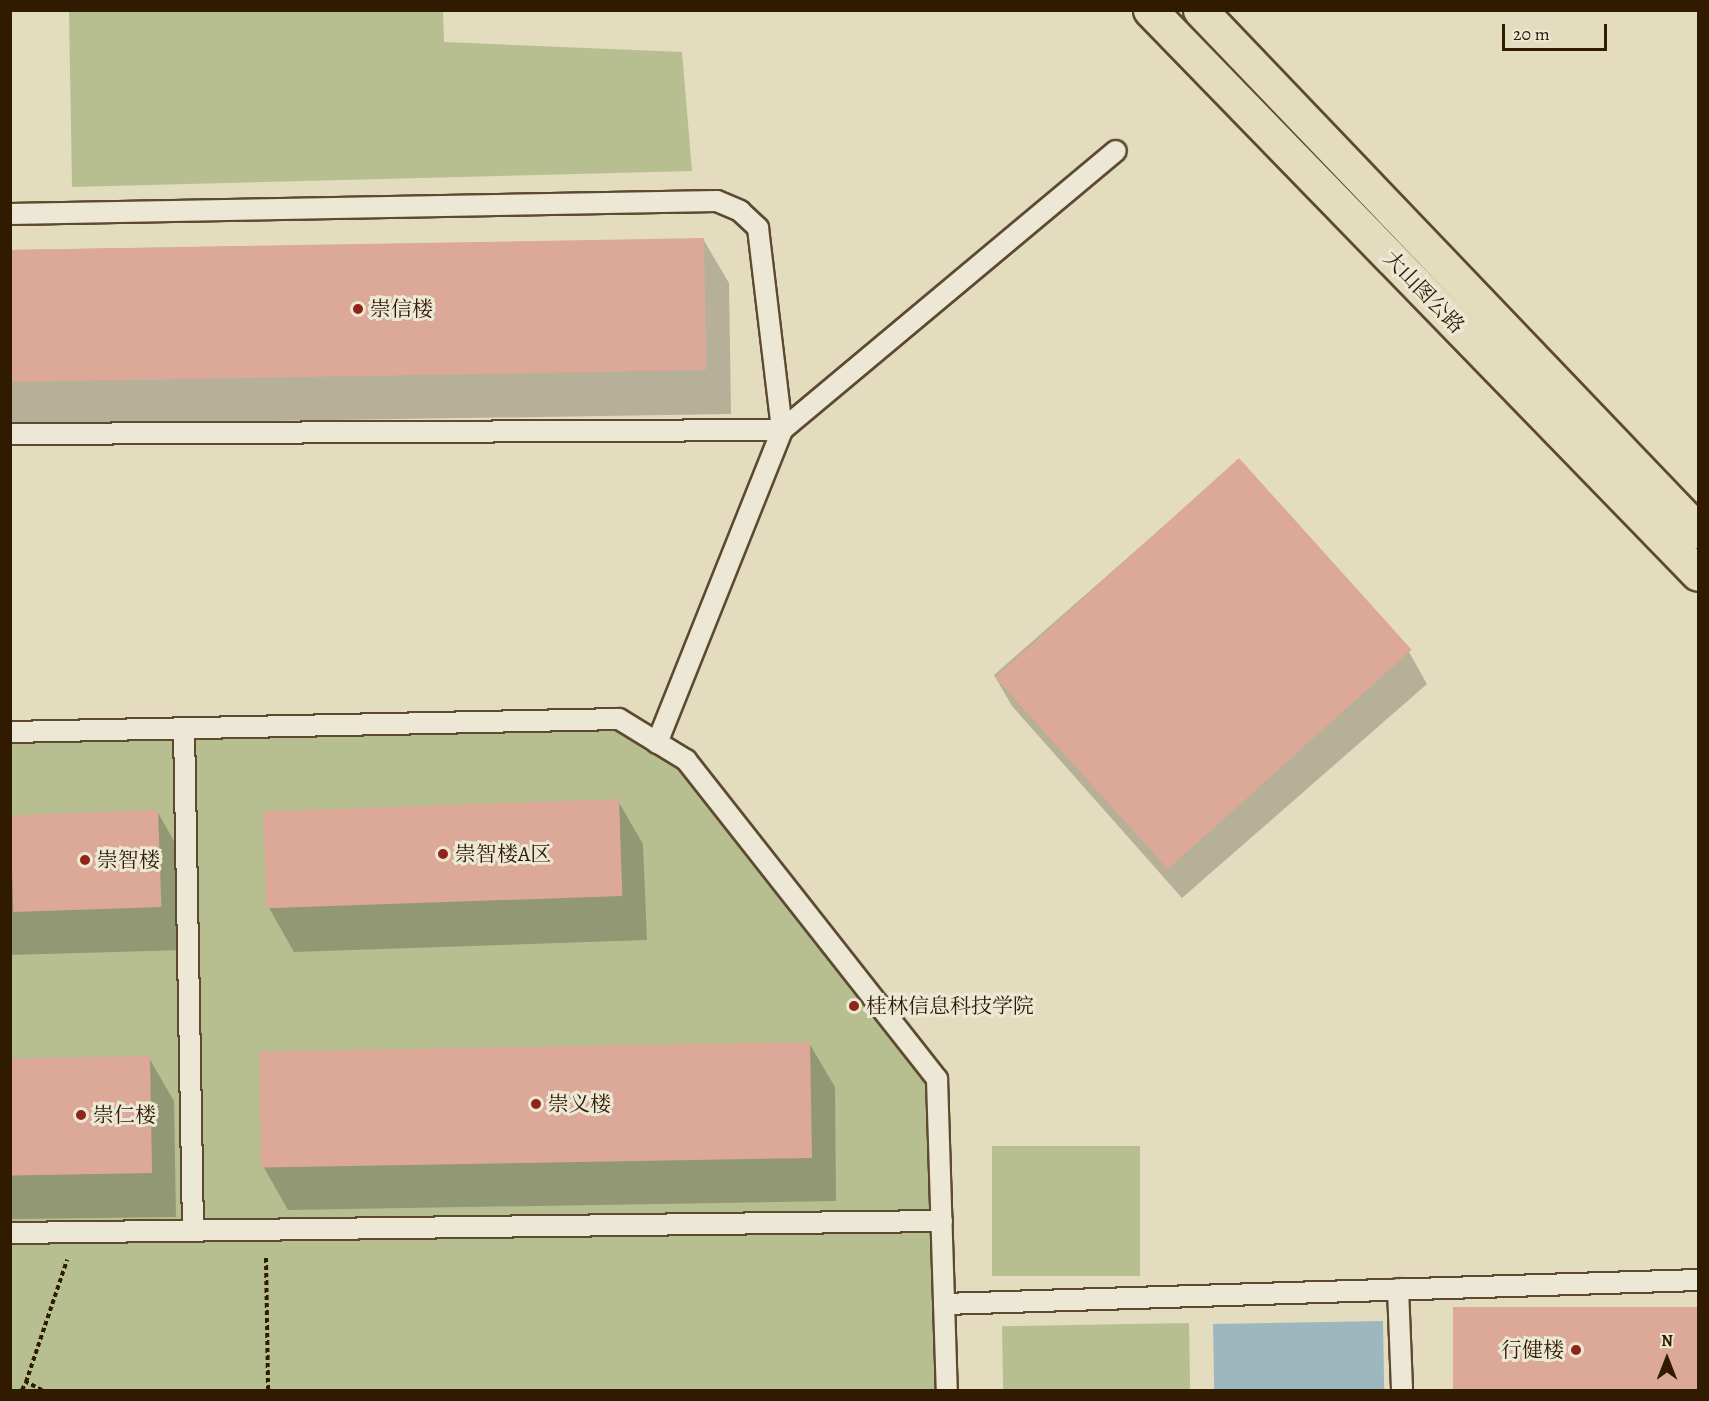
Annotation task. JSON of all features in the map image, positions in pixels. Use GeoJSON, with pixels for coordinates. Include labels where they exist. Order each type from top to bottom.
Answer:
{"type":"FeatureCollection","features":[{"type":"Feature","properties":{"kind":"main road","name":"大山图公路"},"geometry":{"type":"LineString","coordinates":[[1149,10],[1698,574]]}},
{"type":"Feature","properties":{"kind":"main road","name":"大山图公路"},"geometry":{"type":"LineString","coordinates":[[1200,10],[1698,531]]}},
{"type":"Feature","properties":{"kind":"lane"},"geometry":{"type":"LineString","coordinates":[[657,743],[782,430],[1116,151]]}},
{"type":"Feature","properties":{"kind":"lane"},"geometry":{"type":"LineString","coordinates":[[10,214],[717,201],[740,211],[758,228],[782,430]]}},
{"type":"Feature","properties":{"kind":"lane"},"geometry":{"type":"LineString","coordinates":[[10,434],[782,430]]}},
{"type":"Feature","properties":{"kind":"lane"},"geometry":{"type":"LineString","coordinates":[[10,732],[619,719],[686,760],[937,1079],[947,1390]]}},
{"type":"Feature","properties":{"kind":"lane"},"geometry":{"type":"LineString","coordinates":[[184,728],[193,1230]]}},
{"type":"Feature","properties":{"kind":"lane"},"geometry":{"type":"LineString","coordinates":[[10,1233],[942,1221]]}},
{"type":"Feature","properties":{"kind":"lane"},"geometry":{"type":"LineString","coordinates":[[944,1304],[1698,1280]]}},
{"type":"Feature","properties":{"kind":"lane"},"geometry":{"type":"LineString","coordinates":[[1398,1289],[1402,1390]]}},
{"type":"Feature","properties":{"kind":"path"},"geometry":{"type":"LineString","coordinates":[[266,1230],[268,1390]]}},
{"type":"Feature","properties":{"kind":"path"},"geometry":{"type":"LineString","coordinates":[[22,1390],[76,1232]]}},
{"type":"Feature","properties":{"kind":"path"},"geometry":{"type":"LineString","coordinates":[[26,1382],[42,1390]]}},
{"type":"Feature","properties":{"kind":"green space"},"geometry":{"type":"Polygon","coordinates":[[[69,11],[443,11],[444,42],[682,52],[692,171],[72,187],[69,11]]]}},
{"type":"Feature","properties":{"kind":"green space"},"geometry":{"type":"Polygon","coordinates":[[[619,719],[686,760],[937,1079],[947,1390],[11,1390],[10,732],[619,719]]]}},
{"type":"Feature","properties":{"kind":"green space"},"geometry":{"type":"Polygon","coordinates":[[[992,1146],[1140,1146],[1140,1276],[992,1276],[992,1146]]]}},
{"type":"Feature","properties":{"kind":"green space"},"geometry":{"type":"Polygon","coordinates":[[[1189,1323],[1190,1390],[1003,1390],[1002,1326],[1189,1323]]]}},
{"type":"Feature","properties":{"kind":"water"},"geometry":{"type":"Polygon","coordinates":[[[1383,1321],[1384,1390],[1214,1390],[1213,1324],[1383,1321]]]}},
{"type":"Feature","properties":{"kind":"building","name":"崇信楼"},"geometry":{"type":"Polygon","coordinates":[[[704,238],[706,370],[12,382],[10,250],[704,238]]]}},
{"type":"Feature","properties":{"kind":"building"},"geometry":{"type":"Polygon","coordinates":[[[1239,458],[1412,650],[1168,869],[995,677],[1239,458]]]}},
{"type":"Feature","properties":{"kind":"building","name":"崇智楼A区"},"geometry":{"type":"Polygon","coordinates":[[[619,799],[622,896],[267,908],[263,811],[619,799]]]}},
{"type":"Feature","properties":{"kind":"building","name":"崇智楼"},"geometry":{"type":"Polygon","coordinates":[[[158,810],[161,907],[13,912],[10,815],[158,810]]]}},
{"type":"Feature","properties":{"kind":"building","name":"崇义楼"},"geometry":{"type":"Polygon","coordinates":[[[810,1042],[812,1158],[261,1168],[259,1052],[810,1042]]]}},
{"type":"Feature","properties":{"kind":"building","name":"崇仁楼"},"geometry":{"type":"Polygon","coordinates":[[[150,1056],[152,1173],[12,1175],[10,1058],[150,1056]]]}},
{"type":"Feature","properties":{"kind":"building","name":"行健楼"},"geometry":{"type":"Polygon","coordinates":[[[1453,1307],[1698,1307],[1698,1390],[1453,1390],[1453,1307]]]}},
{"type":"Feature","properties":{"kind":"place","name":"崇信楼"},"geometry":{"type":"Point","coordinates":[358,309]}},
{"type":"Feature","properties":{"kind":"place","name":"崇智楼A区"},"geometry":{"type":"Point","coordinates":[443,854]}},
{"type":"Feature","properties":{"kind":"place","name":"崇智楼"},"geometry":{"type":"Point","coordinates":[85,860]}},
{"type":"Feature","properties":{"kind":"place","name":"桂林信息科技学院"},"geometry":{"type":"Point","coordinates":[854,1006]}},
{"type":"Feature","properties":{"kind":"place","name":"崇义楼"},"geometry":{"type":"Point","coordinates":[536,1104]}},
{"type":"Feature","properties":{"kind":"place","name":"崇仁楼"},"geometry":{"type":"Point","coordinates":[81,1115]}},
{"type":"Feature","properties":{"kind":"place","name":"行健楼"},"geometry":{"type":"Point","coordinates":[1576,1350]}}]}
